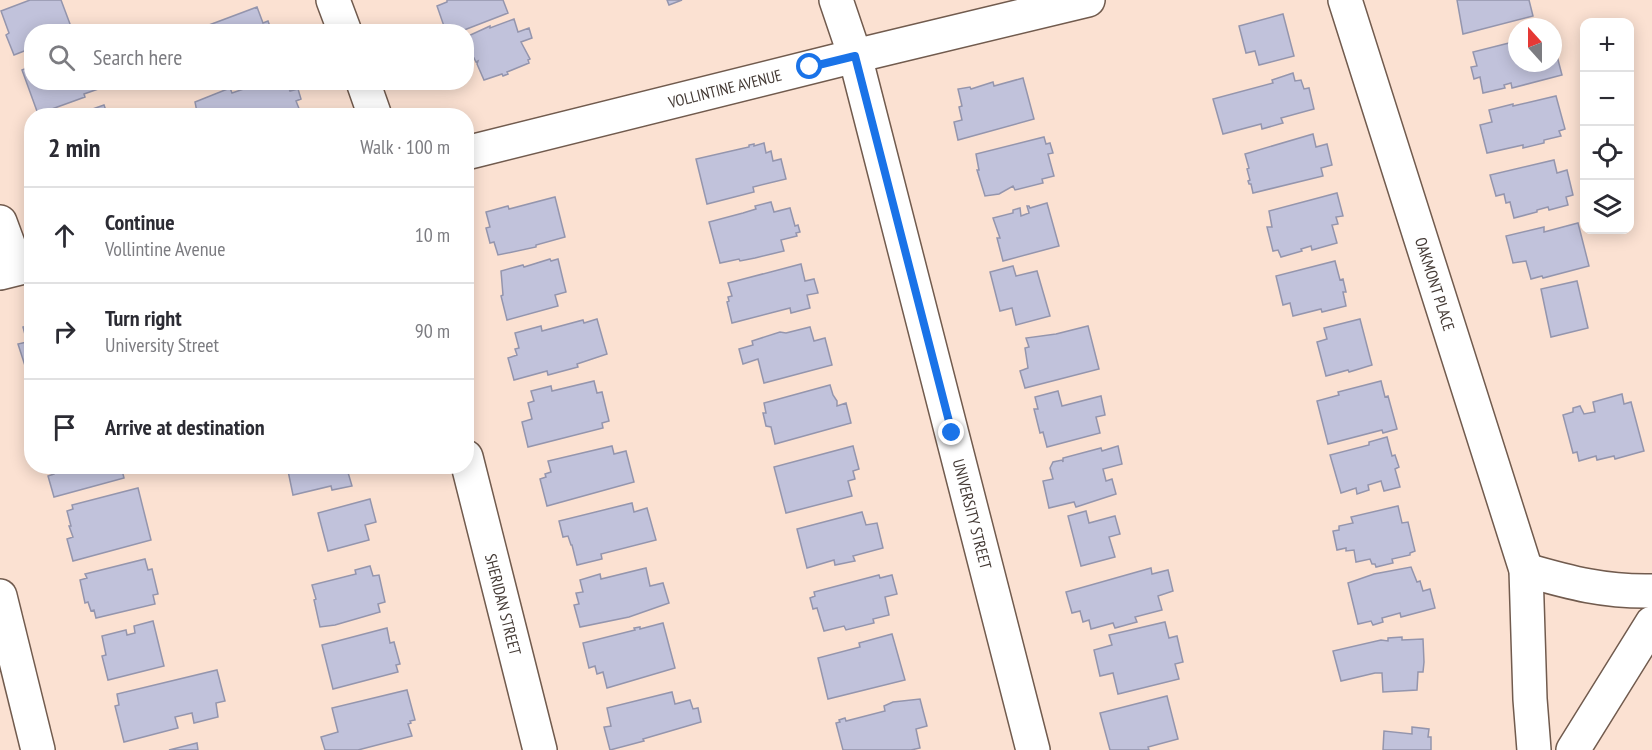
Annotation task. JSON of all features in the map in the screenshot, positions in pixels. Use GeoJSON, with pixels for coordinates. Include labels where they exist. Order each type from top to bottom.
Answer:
{"type":"FeatureCollection","features":[{"type":"Feature","properties":{"kind":"street"},"geometry":{"type":"LineString","coordinates":[[333,0],[342,24]]}},
{"type":"Feature","properties":{"kind":"street","name":"UNIVERSITY STREET"},"geometry":{"type":"LineString","coordinates":[[836,0],[855,56],[1033,750]]}},
{"type":"Feature","properties":{"kind":"street","name":"VOLLINTINE AVENUE"},"geometry":{"type":"LineString","coordinates":[[474,151],[1088,0]]}},
{"type":"Feature","properties":{"kind":"street","name":"OAKMONT PLACE"},"geometry":{"type":"LineString","coordinates":[[1345,0],[1526,570],[1529,687],[1534,750]]}},
{"type":"Feature","properties":{"kind":"street"},"geometry":{"type":"LineString","coordinates":[[366,90],[372,108]]}},
{"type":"Feature","properties":{"kind":"street"},"geometry":{"type":"LineString","coordinates":[[0,222],[16,269]]}},
{"type":"Feature","properties":{"kind":"street","name":"SHERIDAN STREET"},"geometry":{"type":"LineString","coordinates":[[470,474],[540,750]]}},
{"type":"Feature","properties":{"kind":"street"},"geometry":{"type":"LineString","coordinates":[[1526,570],[1573,584],[1620,592],[1652,591]]}},
{"type":"Feature","properties":{"kind":"street"},"geometry":{"type":"LineString","coordinates":[[0,596],[38,750]]}},
{"type":"Feature","properties":{"kind":"street"},"geometry":{"type":"LineString","coordinates":[[1573,750],[1652,623]]}},
{"type":"Feature","properties":{"kind":"building"},"geometry":{"type":"Polygon","coordinates":[[[30,0],[61,0],[70,24],[24,24],[24,51],[14,55],[6,35],[9,33],[1,11],[30,0]]]}},
{"type":"Feature","properties":{"kind":"building"},"geometry":{"type":"Polygon","coordinates":[[[447,0],[503,0],[508,13],[474,26],[474,24],[443,24],[437,6],[447,0]]]}},
{"type":"Feature","properties":{"kind":"building"},"geometry":{"type":"Polygon","coordinates":[[[667,0],[682,0],[669,5],[667,0]]]}},
{"type":"Feature","properties":{"kind":"building"},"geometry":{"type":"Polygon","coordinates":[[[1457,0],[1529,0],[1533,16],[1508,18],[1508,22],[1463,34],[1457,0]]]}},
{"type":"Feature","properties":{"kind":"building"},"geometry":{"type":"Polygon","coordinates":[[[257,7],[263,23],[268,21],[269,24],[212,24],[257,7]]]}},
{"type":"Feature","properties":{"kind":"building"},"geometry":{"type":"Polygon","coordinates":[[[1283,14],[1294,56],[1259,65],[1255,51],[1246,53],[1239,26],[1283,14]]]}},
{"type":"Feature","properties":{"kind":"building"},"geometry":{"type":"Polygon","coordinates":[[[514,19],[518,32],[529,28],[532,38],[521,42],[530,59],[529,63],[503,76],[502,74],[484,80],[477,64],[478,61],[476,62],[474,58],[474,33],[490,26],[490,28],[514,19]]]}},
{"type":"Feature","properties":{"kind":"building"},"geometry":{"type":"Polygon","coordinates":[[[1508,43],[1508,72],[1561,72],[1562,75],[1512,88],[1511,83],[1504,85],[1505,88],[1483,93],[1480,77],[1474,79],[1471,67],[1477,66],[1473,52],[1508,43]]]}},
{"type":"Feature","properties":{"kind":"building"},"geometry":{"type":"Polygon","coordinates":[[[1293,73],[1295,81],[1301,80],[1304,89],[1309,88],[1314,109],[1281,118],[1283,123],[1262,129],[1261,124],[1223,134],[1213,99],[1273,83],[1272,80],[1293,73]]]}},
{"type":"Feature","properties":{"kind":"building"},"geometry":{"type":"Polygon","coordinates":[[[1023,78],[1034,119],[958,140],[954,122],[962,120],[959,107],[962,106],[958,89],[970,87],[971,89],[993,82],[994,86],[1023,78]]]}},
{"type":"Feature","properties":{"kind":"building"},"geometry":{"type":"Polygon","coordinates":[[[29,90],[95,90],[84,94],[85,97],[55,108],[36,108],[29,90]]]}},
{"type":"Feature","properties":{"kind":"building"},"geometry":{"type":"Polygon","coordinates":[[[225,90],[231,90],[232,93],[241,90],[298,90],[301,99],[296,101],[299,108],[196,108],[195,102],[225,90]]]}},
{"type":"Feature","properties":{"kind":"building"},"geometry":{"type":"Polygon","coordinates":[[[1556,96],[1565,129],[1559,131],[1561,136],[1523,148],[1523,145],[1487,153],[1480,125],[1492,122],[1489,110],[1556,96]]]}},
{"type":"Feature","properties":{"kind":"building"},"geometry":{"type":"Polygon","coordinates":[[[1313,134],[1316,147],[1327,144],[1332,165],[1321,168],[1323,176],[1253,193],[1248,181],[1250,180],[1247,169],[1249,168],[1245,154],[1313,134]]]}},
{"type":"Feature","properties":{"kind":"building"},"geometry":{"type":"Polygon","coordinates":[[[1044,137],[1046,144],[1050,143],[1053,153],[1048,154],[1054,176],[1042,179],[1043,183],[1015,190],[1013,186],[999,194],[985,196],[977,170],[979,170],[976,154],[1044,137]]]}},
{"type":"Feature","properties":{"kind":"building"},"geometry":{"type":"Polygon","coordinates":[[[764,143],[766,153],[771,151],[773,161],[781,159],[786,179],[753,187],[754,192],[707,204],[696,159],[764,143]]]}},
{"type":"Feature","properties":{"kind":"building"},"geometry":{"type":"Polygon","coordinates":[[[1554,160],[1557,173],[1567,170],[1573,195],[1566,197],[1568,205],[1549,210],[1548,207],[1514,218],[1510,202],[1506,203],[1504,194],[1496,196],[1490,175],[1554,160]]]}},
{"type":"Feature","properties":{"kind":"building"},"geometry":{"type":"Polygon","coordinates":[[[1337,193],[1343,216],[1336,217],[1338,224],[1332,225],[1337,243],[1312,250],[1311,246],[1281,257],[1278,250],[1273,251],[1267,227],[1272,227],[1269,211],[1337,193]]]}},
{"type":"Feature","properties":{"kind":"building"},"geometry":{"type":"Polygon","coordinates":[[[555,197],[565,237],[536,245],[536,247],[498,255],[494,242],[490,243],[486,228],[490,227],[486,212],[508,206],[509,209],[555,197]]]}},
{"type":"Feature","properties":{"kind":"building"},"geometry":{"type":"Polygon","coordinates":[[[771,202],[774,212],[790,208],[795,226],[798,225],[800,232],[796,233],[797,236],[781,240],[784,251],[720,263],[709,222],[756,209],[755,206],[771,202]]]}},
{"type":"Feature","properties":{"kind":"building"},"geometry":{"type":"Polygon","coordinates":[[[1047,203],[1059,246],[1003,261],[997,238],[1000,238],[993,218],[1013,213],[1013,210],[1020,208],[1021,216],[1029,213],[1027,206],[1030,208],[1047,203]]]}},
{"type":"Feature","properties":{"kind":"building"},"geometry":{"type":"Polygon","coordinates":[[[1578,223],[1589,266],[1531,279],[1526,261],[1513,263],[1506,236],[1544,227],[1544,232],[1578,223]]]}},
{"type":"Feature","properties":{"kind":"building"},"geometry":{"type":"Polygon","coordinates":[[[550,259],[551,261],[558,259],[566,292],[555,295],[558,306],[507,320],[501,296],[503,295],[501,271],[550,259]]]}},
{"type":"Feature","properties":{"kind":"building"},"geometry":{"type":"Polygon","coordinates":[[[1335,261],[1340,280],[1343,279],[1346,306],[1293,316],[1290,303],[1283,305],[1276,276],[1335,261]]]}},
{"type":"Feature","properties":{"kind":"building"},"geometry":{"type":"Polygon","coordinates":[[[801,264],[805,281],[814,279],[818,293],[807,295],[810,308],[791,313],[790,308],[732,323],[727,302],[728,297],[732,296],[728,283],[801,264]]]}},
{"type":"Feature","properties":{"kind":"building"},"geometry":{"type":"Polygon","coordinates":[[[1013,266],[1016,276],[1037,271],[1050,316],[1016,325],[1012,308],[1000,311],[990,272],[1013,266]]]}},
{"type":"Feature","properties":{"kind":"building"},"geometry":{"type":"Polygon","coordinates":[[[1577,281],[1588,328],[1551,337],[1541,289],[1577,281]]]}},
{"type":"Feature","properties":{"kind":"building"},"geometry":{"type":"Polygon","coordinates":[[[597,319],[607,354],[577,364],[578,367],[548,375],[547,371],[514,380],[508,358],[517,355],[515,349],[519,348],[515,333],[541,326],[542,331],[583,320],[584,323],[597,319]]]}},
{"type":"Feature","properties":{"kind":"building"},"geometry":{"type":"Polygon","coordinates":[[[1360,319],[1372,365],[1326,376],[1317,342],[1327,339],[1324,328],[1360,319]]]}},
{"type":"Feature","properties":{"kind":"building"},"geometry":{"type":"Polygon","coordinates":[[[1088,326],[1099,369],[1025,388],[1020,371],[1028,368],[1025,348],[1029,347],[1026,338],[1088,326]]]}},
{"type":"Feature","properties":{"kind":"building"},"geometry":{"type":"Polygon","coordinates":[[[810,327],[814,341],[825,338],[832,365],[764,383],[758,359],[743,364],[739,349],[753,345],[752,341],[780,332],[786,333],[810,327]]]}},
{"type":"Feature","properties":{"kind":"building"},"geometry":{"type":"Polygon","coordinates":[[[24,343],[24,363],[18,344],[24,343]]]}},
{"type":"Feature","properties":{"kind":"building"},"geometry":{"type":"Polygon","coordinates":[[[594,381],[597,393],[602,392],[609,421],[602,423],[603,428],[528,447],[522,422],[532,419],[528,403],[534,401],[531,391],[551,386],[552,391],[594,381]]]}},
{"type":"Feature","properties":{"kind":"building"},"geometry":{"type":"Polygon","coordinates":[[[1381,381],[1385,397],[1388,396],[1397,429],[1383,433],[1382,430],[1328,444],[1317,401],[1339,395],[1338,392],[1381,381]]]}},
{"type":"Feature","properties":{"kind":"building"},"geometry":{"type":"Polygon","coordinates":[[[830,385],[837,406],[846,403],[851,423],[775,444],[771,427],[766,426],[763,413],[766,413],[764,403],[830,385]]]}},
{"type":"Feature","properties":{"kind":"building"},"geometry":{"type":"Polygon","coordinates":[[[1058,391],[1062,406],[1101,396],[1105,415],[1096,417],[1100,433],[1047,447],[1043,432],[1040,433],[1034,409],[1038,409],[1035,397],[1058,391]]]}},
{"type":"Feature","properties":{"kind":"building"},"geometry":{"type":"Polygon","coordinates":[[[1622,394],[1624,404],[1631,402],[1644,451],[1615,459],[1614,456],[1597,460],[1596,456],[1579,461],[1577,452],[1573,453],[1563,415],[1573,412],[1573,408],[1580,406],[1584,414],[1595,412],[1593,402],[1622,394]]]}},
{"type":"Feature","properties":{"kind":"building"},"geometry":{"type":"Polygon","coordinates":[[[1387,437],[1392,456],[1395,455],[1399,467],[1395,469],[1400,487],[1384,491],[1381,481],[1368,485],[1369,490],[1357,494],[1356,488],[1341,493],[1330,455],[1369,445],[1369,442],[1387,437]]]}},
{"type":"Feature","properties":{"kind":"building"},"geometry":{"type":"Polygon","coordinates":[[[612,446],[614,454],[626,451],[634,482],[547,506],[540,479],[551,472],[548,461],[612,446]]]}},
{"type":"Feature","properties":{"kind":"building"},"geometry":{"type":"Polygon","coordinates":[[[853,446],[859,469],[853,471],[855,479],[848,481],[852,496],[786,513],[774,467],[853,446]]]}},
{"type":"Feature","properties":{"kind":"building"},"geometry":{"type":"Polygon","coordinates":[[[1118,446],[1122,464],[1103,469],[1106,481],[1112,479],[1116,494],[1076,507],[1074,502],[1049,508],[1043,481],[1053,479],[1050,468],[1053,462],[1062,460],[1063,462],[1063,458],[1118,446]]]}},
{"type":"Feature","properties":{"kind":"building"},"geometry":{"type":"Polygon","coordinates":[[[54,474],[123,474],[124,478],[54,497],[48,476],[54,474]]]}},
{"type":"Feature","properties":{"kind":"building"},"geometry":{"type":"Polygon","coordinates":[[[289,474],[348,474],[352,486],[332,490],[331,486],[293,495],[289,474]]]}},
{"type":"Feature","properties":{"kind":"building"},"geometry":{"type":"Polygon","coordinates":[[[138,488],[151,540],[73,561],[67,539],[73,537],[67,511],[73,509],[72,505],[138,488]]]}},
{"type":"Feature","properties":{"kind":"building"},"geometry":{"type":"Polygon","coordinates":[[[370,499],[376,522],[365,525],[369,540],[328,551],[318,513],[370,499]]]}},
{"type":"Feature","properties":{"kind":"building"},"geometry":{"type":"Polygon","coordinates":[[[632,503],[634,512],[647,508],[656,540],[601,554],[602,559],[577,565],[572,545],[568,536],[563,537],[559,521],[632,503]]]}},
{"type":"Feature","properties":{"kind":"building"},"geometry":{"type":"Polygon","coordinates":[[[1398,506],[1402,523],[1408,522],[1415,551],[1410,555],[1392,559],[1393,563],[1376,567],[1370,559],[1356,562],[1354,550],[1346,551],[1346,548],[1337,550],[1333,531],[1339,530],[1339,526],[1353,523],[1351,517],[1398,506]]]}},
{"type":"Feature","properties":{"kind":"building"},"geometry":{"type":"Polygon","coordinates":[[[1086,511],[1089,523],[1115,516],[1120,534],[1109,537],[1115,557],[1081,566],[1068,516],[1086,511]]]}},
{"type":"Feature","properties":{"kind":"building"},"geometry":{"type":"Polygon","coordinates":[[[862,512],[866,525],[877,523],[883,548],[853,556],[855,561],[835,565],[834,560],[807,568],[797,529],[862,512]]]}},
{"type":"Feature","properties":{"kind":"building"},"geometry":{"type":"Polygon","coordinates":[[[145,559],[148,570],[152,569],[158,594],[153,595],[155,604],[96,618],[94,610],[91,611],[88,602],[85,603],[80,580],[87,578],[85,574],[145,559]]]}},
{"type":"Feature","properties":{"kind":"building"},"geometry":{"type":"Polygon","coordinates":[[[370,566],[373,576],[379,575],[385,602],[378,604],[380,612],[320,627],[312,585],[356,574],[355,570],[370,566]]]}},
{"type":"Feature","properties":{"kind":"building"},"geometry":{"type":"Polygon","coordinates":[[[1411,567],[1423,591],[1430,589],[1435,608],[1401,617],[1400,613],[1382,618],[1383,622],[1373,625],[1371,621],[1358,624],[1348,583],[1374,574],[1411,567]]]}},
{"type":"Feature","properties":{"kind":"building"},"geometry":{"type":"Polygon","coordinates":[[[646,568],[650,586],[663,583],[669,603],[629,617],[580,627],[574,605],[579,604],[576,593],[583,592],[580,580],[600,574],[601,579],[646,568]]]}},
{"type":"Feature","properties":{"kind":"building"},"geometry":{"type":"Polygon","coordinates":[[[1151,568],[1152,574],[1168,570],[1173,591],[1158,596],[1162,610],[1135,617],[1137,622],[1115,628],[1113,623],[1091,629],[1089,620],[1083,622],[1080,611],[1072,613],[1066,592],[1151,568]]]}},
{"type":"Feature","properties":{"kind":"building"},"geometry":{"type":"Polygon","coordinates":[[[879,575],[880,578],[892,575],[897,594],[885,597],[889,615],[873,619],[874,623],[846,630],[844,626],[824,631],[817,608],[813,609],[810,598],[815,596],[814,592],[879,575]]]}},
{"type":"Feature","properties":{"kind":"building"},"geometry":{"type":"Polygon","coordinates":[[[153,621],[164,666],[108,680],[102,656],[106,655],[102,636],[126,630],[127,635],[135,633],[134,626],[153,621]]]}},
{"type":"Feature","properties":{"kind":"building"},"geometry":{"type":"Polygon","coordinates":[[[1165,622],[1169,638],[1177,636],[1183,662],[1175,664],[1179,679],[1118,694],[1113,673],[1100,676],[1094,650],[1112,645],[1109,635],[1165,622]]]}},
{"type":"Feature","properties":{"kind":"building"},"geometry":{"type":"Polygon","coordinates":[[[663,623],[675,668],[607,688],[603,672],[597,674],[595,666],[589,668],[583,643],[635,630],[634,628],[640,627],[640,629],[663,623]]]}},
{"type":"Feature","properties":{"kind":"building"},"geometry":{"type":"Polygon","coordinates":[[[387,628],[390,643],[394,642],[400,664],[396,665],[398,672],[333,689],[322,645],[387,628]]]}},
{"type":"Feature","properties":{"kind":"building"},"geometry":{"type":"Polygon","coordinates":[[[892,634],[905,680],[828,699],[818,658],[860,647],[859,643],[892,634]]]}},
{"type":"Feature","properties":{"kind":"building"},"geometry":{"type":"Polygon","coordinates":[[[1402,637],[1402,640],[1423,639],[1423,672],[1418,672],[1417,690],[1383,692],[1382,673],[1341,681],[1333,651],[1381,640],[1388,641],[1388,638],[1402,637]]]}},
{"type":"Feature","properties":{"kind":"building"},"geometry":{"type":"Polygon","coordinates":[[[217,670],[225,701],[216,703],[218,717],[194,723],[192,713],[175,717],[178,728],[124,742],[115,706],[119,705],[117,694],[217,670]]]}},
{"type":"Feature","properties":{"kind":"building"},"geometry":{"type":"Polygon","coordinates":[[[407,690],[415,720],[408,724],[412,736],[358,750],[325,750],[321,737],[338,732],[332,708],[407,690]]]}},
{"type":"Feature","properties":{"kind":"building"},"geometry":{"type":"Polygon","coordinates":[[[672,692],[675,704],[690,700],[693,709],[698,708],[701,722],[610,750],[604,727],[611,726],[607,708],[672,692]]]}},
{"type":"Feature","properties":{"kind":"building"},"geometry":{"type":"Polygon","coordinates":[[[1167,696],[1178,739],[1148,747],[1149,750],[1110,750],[1100,713],[1167,696]]]}},
{"type":"Feature","properties":{"kind":"building"},"geometry":{"type":"Polygon","coordinates":[[[920,699],[927,726],[916,729],[920,748],[843,750],[836,723],[840,722],[839,720],[845,718],[846,721],[885,711],[884,706],[893,702],[920,699]]]}},
{"type":"Feature","properties":{"kind":"building"},"geometry":{"type":"Polygon","coordinates":[[[1412,727],[1429,729],[1431,750],[1383,750],[1384,731],[1412,734],[1412,727]]]}},
{"type":"Feature","properties":{"kind":"building"},"geometry":{"type":"Polygon","coordinates":[[[197,743],[198,750],[169,750],[197,743]]]}},
{"type":"Feature","properties":{"kind":"route"},"geometry":{"type":"LineString","coordinates":[[810,67],[855,56],[952,433]]}}]}
